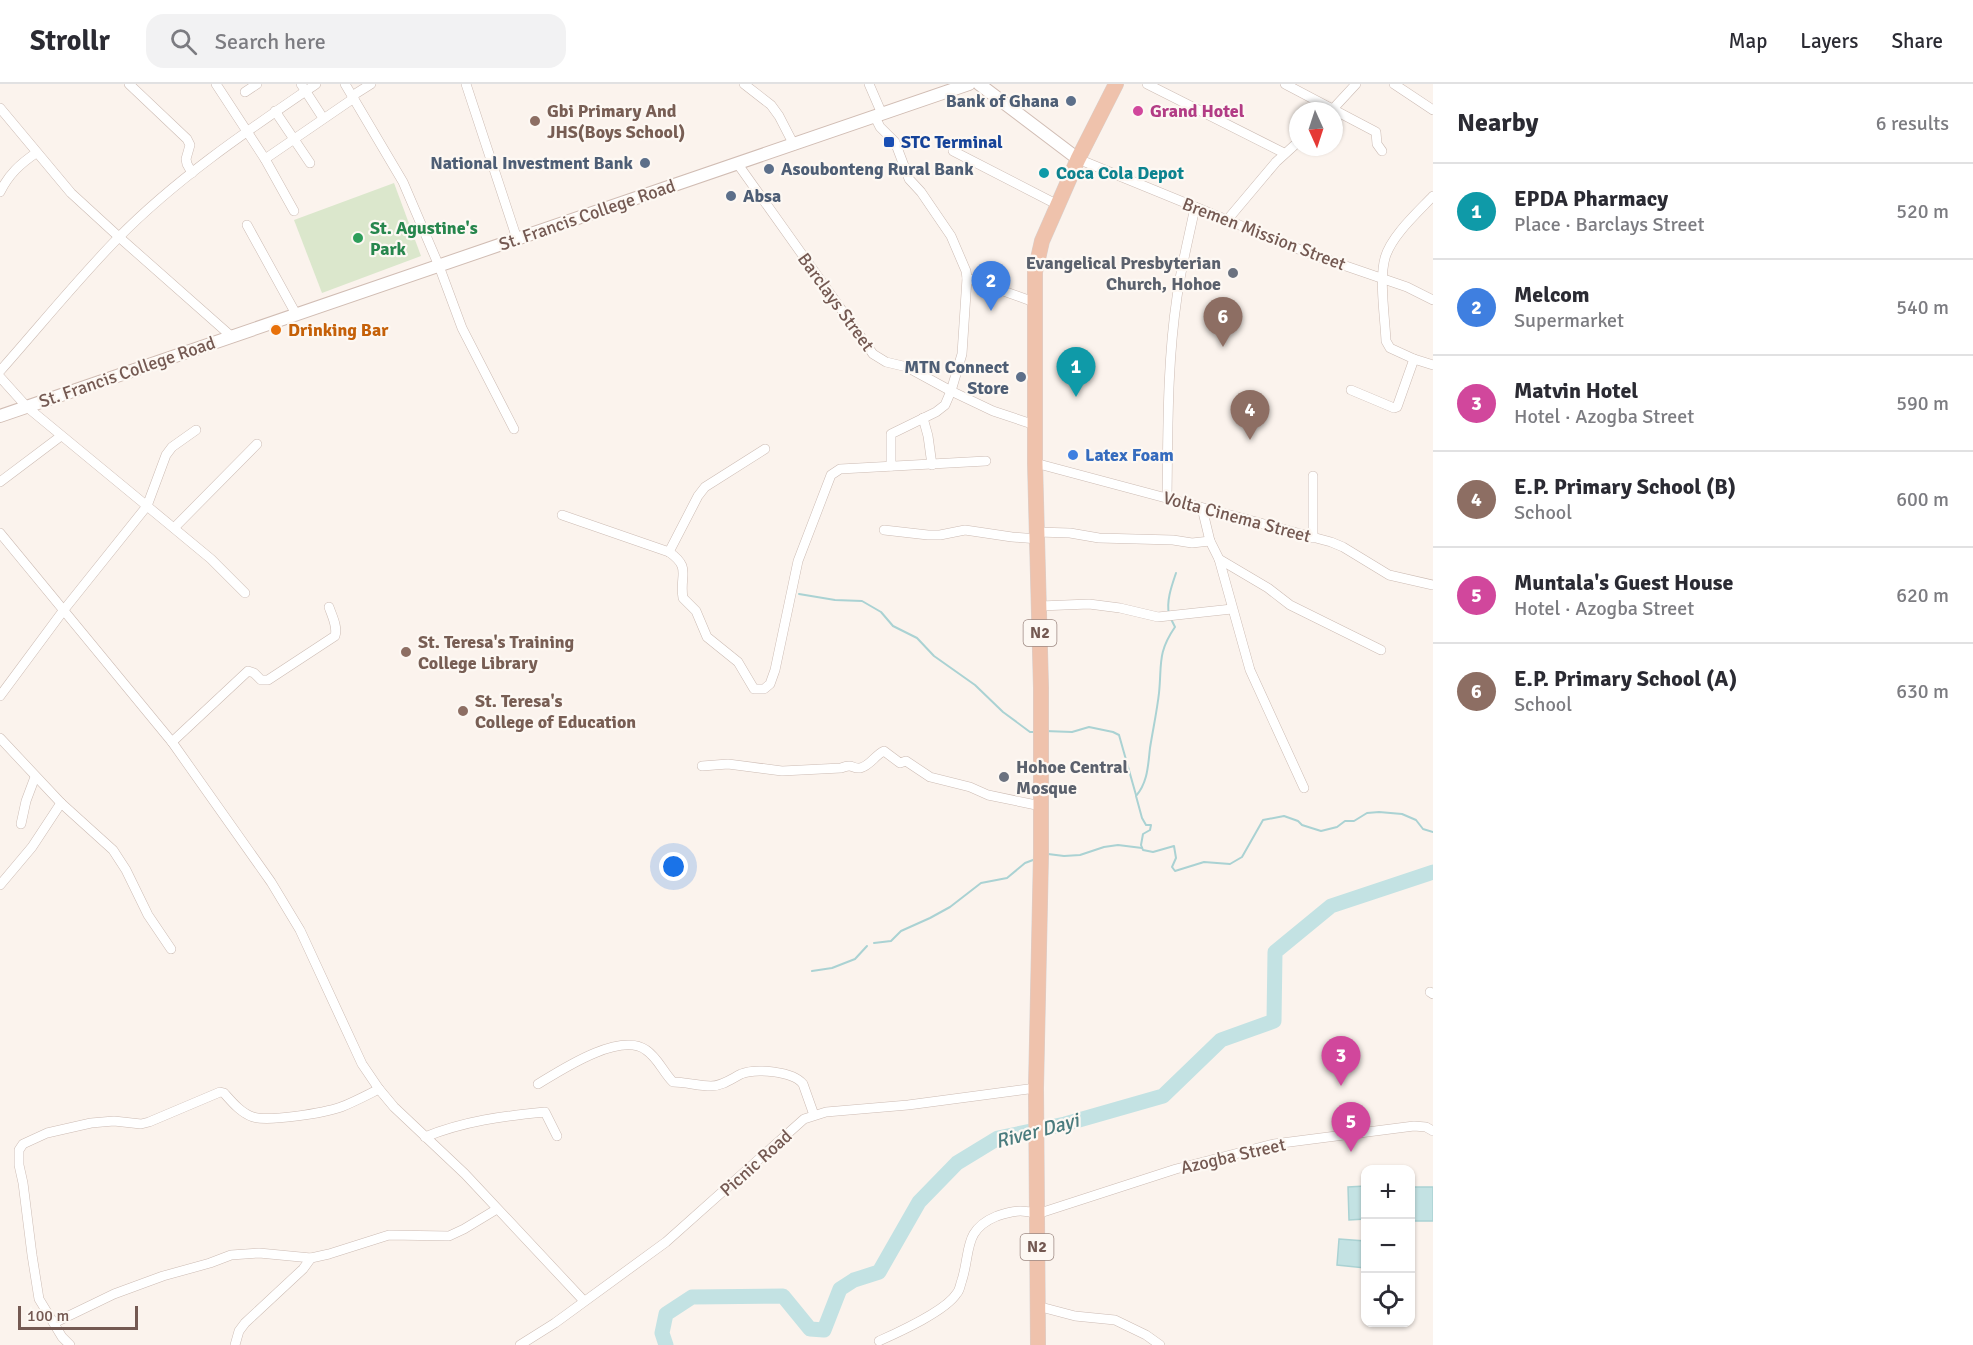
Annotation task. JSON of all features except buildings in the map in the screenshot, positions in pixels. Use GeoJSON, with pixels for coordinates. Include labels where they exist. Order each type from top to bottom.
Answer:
{"type":"FeatureCollection","features":[{"type":"Feature","properties":{"kind":"highway","name":"N2"},"geometry":{"type":"LineString","coordinates":[[1038,1345],[1036,1088],[1041,806],[1040,606],[1035,463],[1035,272],[1038,256],[1058,205],[1078,159],[1116,84]]}},
{"type":"Feature","properties":{"kind":"main road","name":"St. Francis College Road"},"geometry":{"type":"LineString","coordinates":[[0,416],[969,84]]}},
{"type":"Feature","properties":{"kind":"main road"},"geometry":{"type":"LineString","coordinates":[[979,84],[1078,159]]}},
{"type":"Feature","properties":{"kind":"street"},"geometry":{"type":"LineString","coordinates":[[129,84],[187,140],[190,145],[187,164],[192,173]]}},
{"type":"Feature","properties":{"kind":"street"},"geometry":{"type":"LineString","coordinates":[[216,84],[265,159],[294,211]]}},
{"type":"Feature","properties":{"kind":"street"},"geometry":{"type":"LineString","coordinates":[[245,92],[257,84]]}},
{"type":"Feature","properties":{"kind":"street"},"geometry":{"type":"LineString","coordinates":[[0,371],[119,237],[168,192],[304,87],[316,84]]}},
{"type":"Feature","properties":{"kind":"street"},"geometry":{"type":"LineString","coordinates":[[345,84],[404,182],[462,328],[514,429]]}},
{"type":"Feature","properties":{"kind":"street"},"geometry":{"type":"LineString","coordinates":[[265,159],[371,84]]}},
{"type":"Feature","properties":{"kind":"street"},"geometry":{"type":"LineString","coordinates":[[466,84],[517,239]]}},
{"type":"Feature","properties":{"kind":"street"},"geometry":{"type":"LineString","coordinates":[[744,84],[771,105],[794,145]]}},
{"type":"Feature","properties":{"kind":"street"},"geometry":{"type":"LineString","coordinates":[[869,84],[873,90],[880,127],[895,142],[909,179],[921,192],[951,236],[967,278],[962,354],[951,392],[941,409],[891,434],[891,466]]}},
{"type":"Feature","properties":{"kind":"street"},"geometry":{"type":"LineString","coordinates":[[1148,84],[1284,153]]}},
{"type":"Feature","properties":{"kind":"street"},"geometry":{"type":"LineString","coordinates":[[1285,84],[1318,102]]}},
{"type":"Feature","properties":{"kind":"street"},"geometry":{"type":"LineString","coordinates":[[1339,102],[1356,84]]}},
{"type":"Feature","properties":{"kind":"street"},"geometry":{"type":"LineString","coordinates":[[1394,84],[1433,110]]}},
{"type":"Feature","properties":{"kind":"street"},"geometry":{"type":"LineString","coordinates":[[304,87],[323,118]]}},
{"type":"Feature","properties":{"kind":"street"},"geometry":{"type":"LineString","coordinates":[[0,108],[71,193],[231,336]]}},
{"type":"Feature","properties":{"kind":"street"},"geometry":{"type":"LineString","coordinates":[[275,111],[310,163]]}},
{"type":"Feature","properties":{"kind":"street"},"geometry":{"type":"LineString","coordinates":[[1343,116],[1376,132],[1377,144],[1382,151]]}},
{"type":"Feature","properties":{"kind":"street"},"geometry":{"type":"LineString","coordinates":[[1228,219],[1289,149]]}},
{"type":"Feature","properties":{"kind":"street"},"geometry":{"type":"LineString","coordinates":[[953,151],[1058,205]]}},
{"type":"Feature","properties":{"kind":"street"},"geometry":{"type":"LineString","coordinates":[[1,185],[18,166],[36,153]]}},
{"type":"Feature","properties":{"kind":"street","name":"Bremen Mission Street"},"geometry":{"type":"LineString","coordinates":[[1078,159],[1308,253],[1383,279],[1433,300]]}},
{"type":"Feature","properties":{"kind":"street","name":"Barclays Street"},"geometry":{"type":"LineString","coordinates":[[737,164],[873,354],[886,362],[908,367],[951,392],[993,411],[1035,425]]}},
{"type":"Feature","properties":{"kind":"street"},"geometry":{"type":"LineString","coordinates":[[1433,196],[1406,225],[1385,256],[1383,279],[1386,341],[1390,348],[1433,365]]}},
{"type":"Feature","properties":{"kind":"street"},"geometry":{"type":"LineString","coordinates":[[1167,498],[1168,403],[1175,310],[1195,207]]}},
{"type":"Feature","properties":{"kind":"street"},"geometry":{"type":"LineString","coordinates":[[247,225],[296,314]]}},
{"type":"Feature","properties":{"kind":"street"},"geometry":{"type":"LineString","coordinates":[[967,278],[1034,302]]}},
{"type":"Feature","properties":{"kind":"street"},"geometry":{"type":"LineString","coordinates":[[1351,390],[1394,408],[1397,406],[1414,359]]}},
{"type":"Feature","properties":{"kind":"street"},"geometry":{"type":"LineString","coordinates":[[0,377],[27,406],[61,436],[211,559],[245,593]]}},
{"type":"Feature","properties":{"kind":"street"},"geometry":{"type":"LineString","coordinates":[[922,418],[928,436],[932,465]]}},
{"type":"Feature","properties":{"kind":"street"},"geometry":{"type":"LineString","coordinates":[[0,696],[63,611],[147,506],[166,455],[172,447],[196,430]]}},
{"type":"Feature","properties":{"kind":"street"},"geometry":{"type":"LineString","coordinates":[[0,482],[61,436]]}},
{"type":"Feature","properties":{"kind":"street"},"geometry":{"type":"LineString","coordinates":[[174,528],[257,444]]}},
{"type":"Feature","properties":{"kind":"street"},"geometry":{"type":"LineString","coordinates":[[669,552],[705,487],[765,449]]}},
{"type":"Feature","properties":{"kind":"street"},"geometry":{"type":"LineString","coordinates":[[562,515],[669,552],[680,560],[683,598],[696,611],[707,637],[738,662],[754,689],[764,689],[770,684],[775,670],[801,552],[831,475],[840,469],[986,461]]}},
{"type":"Feature","properties":{"kind":"street","name":"Volta Cinema Street"},"geometry":{"type":"LineString","coordinates":[[1035,463],[1343,547],[1389,575],[1433,585]]}},
{"type":"Feature","properties":{"kind":"street"},"geometry":{"type":"LineString","coordinates":[[1313,476],[1313,538]]}},
{"type":"Feature","properties":{"kind":"street"},"geometry":{"type":"LineString","coordinates":[[1202,508],[1210,541],[1219,559],[1250,670],[1304,788]]}},
{"type":"Feature","properties":{"kind":"street"},"geometry":{"type":"LineString","coordinates":[[885,530],[928,535],[965,530],[1012,537],[1070,533],[1099,538],[1173,540],[1192,543],[1210,541]]}},
{"type":"Feature","properties":{"kind":"street"},"geometry":{"type":"LineString","coordinates":[[0,533],[172,742],[271,882],[300,930],[362,1064],[379,1089],[394,1107],[465,1173],[584,1301]]}},
{"type":"Feature","properties":{"kind":"street"},"geometry":{"type":"LineString","coordinates":[[1219,559],[1268,588],[1296,609],[1381,650]]}},
{"type":"Feature","properties":{"kind":"street"},"geometry":{"type":"LineString","coordinates":[[1040,606],[1089,604],[1166,617],[1232,609]]}},
{"type":"Feature","properties":{"kind":"street"},"geometry":{"type":"LineString","coordinates":[[172,742],[248,671],[261,680],[268,680],[335,636],[335,624],[329,607]]}},
{"type":"Feature","properties":{"kind":"street"},"geometry":{"type":"LineString","coordinates":[[0,738],[61,803],[113,850],[148,915],[171,949]]}},
{"type":"Feature","properties":{"kind":"street"},"geometry":{"type":"LineString","coordinates":[[702,766],[728,764],[782,771],[841,768],[850,765],[860,768],[868,765],[877,754],[884,751],[900,763],[906,761],[930,777],[970,787],[988,795],[1041,806]]}},
{"type":"Feature","properties":{"kind":"street"},"geometry":{"type":"LineString","coordinates":[[21,824],[35,777]]}},
{"type":"Feature","properties":{"kind":"street"},"geometry":{"type":"LineString","coordinates":[[0,885],[32,848],[61,803]]}},
{"type":"Feature","properties":{"kind":"street"},"geometry":{"type":"LineString","coordinates":[[538,1084],[609,1048],[639,1045],[654,1057],[664,1074],[673,1082],[711,1086],[727,1083],[742,1073],[755,1071],[767,1071],[792,1077],[803,1084],[814,1115]]}},
{"type":"Feature","properties":{"kind":"street","name":"Picnic Road"},"geometry":{"type":"LineString","coordinates":[[520,1345],[555,1323],[666,1242],[804,1119],[826,1112],[878,1108],[1036,1088]]}},
{"type":"Feature","properties":{"kind":"street"},"geometry":{"type":"LineString","coordinates":[[70,1345],[39,1299],[19,1165],[19,1150],[23,1144],[47,1133],[91,1124],[114,1121],[141,1124],[149,1122],[220,1092],[225,1093],[236,1107],[246,1114],[255,1118],[270,1119],[339,1107],[379,1089]]}},
{"type":"Feature","properties":{"kind":"street"},"geometry":{"type":"LineString","coordinates":[[425,1137],[475,1120],[545,1112],[557,1136]]}},
{"type":"Feature","properties":{"kind":"street"},"geometry":{"type":"LineString","coordinates":[[1414,1126],[1433,1121]]}},
{"type":"Feature","properties":{"kind":"street","name":"Azogba Street"},"geometry":{"type":"LineString","coordinates":[[1037,1214],[1176,1169],[1264,1147],[1414,1126],[1426,1127],[1433,1131]]}},
{"type":"Feature","properties":{"kind":"street"},"geometry":{"type":"LineString","coordinates":[[54,1323],[114,1294],[231,1255],[259,1253],[311,1258],[389,1235],[449,1236],[497,1209]]}},
{"type":"Feature","properties":{"kind":"street"},"geometry":{"type":"LineString","coordinates":[[879,1341],[933,1313],[958,1293],[965,1271],[971,1236],[986,1221],[1011,1211],[1027,1210],[1037,1214]]}},
{"type":"Feature","properties":{"kind":"street"},"geometry":{"type":"LineString","coordinates":[[235,1345],[239,1331],[245,1323],[303,1269],[311,1258]]}},
{"type":"Feature","properties":{"kind":"street"},"geometry":{"type":"LineString","coordinates":[[1037,1306],[1075,1316],[1115,1320],[1146,1335],[1160,1345]]}},
{"type":"Feature","properties":{"kind":"green space","name":"St. Agustine's Park"},"geometry":{"type":"Polygon","coordinates":[[[394,183],[421,256],[322,293],[294,220],[394,183]]]}},
{"type":"Feature","properties":{"kind":"water"},"geometry":{"type":"Polygon","coordinates":[[[1361,1186],[1361,1219],[1349,1220],[1348,1187],[1361,1186]]]}},
{"type":"Feature","properties":{"kind":"water"},"geometry":{"type":"Polygon","coordinates":[[[1415,1187],[1433,1187],[1433,1221],[1415,1221],[1415,1187]]]}},
{"type":"Feature","properties":{"kind":"water"},"geometry":{"type":"Polygon","coordinates":[[[1339,1239],[1361,1241],[1361,1268],[1337,1265],[1339,1239]]]}},
{"type":"Feature","properties":{"kind":"waterway"},"geometry":{"type":"LineString","coordinates":[[1169,614],[1169,598],[1176,573]]}},
{"type":"Feature","properties":{"kind":"waterway"},"geometry":{"type":"LineString","coordinates":[[799,594],[835,600],[862,601],[881,612],[893,626],[917,638],[934,656],[975,685],[1003,712],[1030,732],[1034,732]]}},
{"type":"Feature","properties":{"kind":"waterway"},"geometry":{"type":"LineString","coordinates":[[1171,619],[1175,627],[1165,644],[1161,659],[1158,700],[1147,773],[1136,796],[1142,818],[1146,825],[1151,825],[1150,830],[1143,834],[1141,845],[1143,850],[1153,852],[1174,846],[1176,858],[1172,867],[1175,871],[1204,862],[1230,864],[1242,857],[1263,820],[1284,816],[1321,831],[1337,827],[1345,821],[1354,821],[1367,813],[1402,814],[1416,820],[1423,829],[1433,832]]}},
{"type":"Feature","properties":{"kind":"waterway"},"geometry":{"type":"LineString","coordinates":[[1045,731],[1072,732],[1089,727],[1119,735],[1136,795]]}},
{"type":"Feature","properties":{"kind":"waterway"},"geometry":{"type":"LineString","coordinates":[[1048,854],[1080,855],[1118,845],[1142,848]]}},
{"type":"Feature","properties":{"kind":"waterway"},"geometry":{"type":"LineString","coordinates":[[874,943],[891,941],[901,931],[950,907],[981,883],[1007,878],[1025,863],[1033,860]]}},
{"type":"Feature","properties":{"kind":"waterway","name":"River Dayi"},"geometry":{"type":"LineString","coordinates":[[666,1345],[662,1333],[666,1314],[692,1297],[783,1296],[810,1329],[824,1330],[840,1289],[854,1280],[879,1272],[919,1202],[957,1163],[998,1138],[1065,1124],[1163,1096],[1221,1040],[1274,1021],[1275,952],[1331,906],[1433,872]]}},
{"type":"Feature","properties":{"kind":"waterway"},"geometry":{"type":"LineString","coordinates":[[812,971],[832,968],[855,959],[867,946]]}},
{"type":"Feature","properties":{"kind":"place","name":"Bank of Ghana"},"geometry":{"type":"Point","coordinates":[1071,101]}},
{"type":"Feature","properties":{"kind":"place","name":"Grand Hotel"},"geometry":{"type":"Point","coordinates":[1138,111]}},
{"type":"Feature","properties":{"kind":"place","name":"Gbi Primary And JHS(Boys School)"},"geometry":{"type":"Point","coordinates":[535,121]}},
{"type":"Feature","properties":{"kind":"place","name":"STC Terminal"},"geometry":{"type":"Point","coordinates":[889,142]}},
{"type":"Feature","properties":{"kind":"place","name":"National Investment Bank"},"geometry":{"type":"Point","coordinates":[645,163]}},
{"type":"Feature","properties":{"kind":"place","name":"Asoubonteng Rural Bank"},"geometry":{"type":"Point","coordinates":[769,169]}},
{"type":"Feature","properties":{"kind":"place","name":"Coca Cola Depot"},"geometry":{"type":"Point","coordinates":[1044,173]}},
{"type":"Feature","properties":{"kind":"place","name":"Absa"},"geometry":{"type":"Point","coordinates":[731,196]}},
{"type":"Feature","properties":{"kind":"place","name":"St. Agustine's Park"},"geometry":{"type":"Point","coordinates":[358,238]}},
{"type":"Feature","properties":{"kind":"place","name":"Evangelical Presbyterian Church, Hohoe"},"geometry":{"type":"Point","coordinates":[1233,273]}},
{"type":"Feature","properties":{"kind":"place","name":"Melcom"},"geometry":{"type":"Point","coordinates":[991,311]}},
{"type":"Feature","properties":{"kind":"place","name":"Drinking Bar"},"geometry":{"type":"Point","coordinates":[276,330]}},
{"type":"Feature","properties":{"kind":"place","name":"E.P. Primary School (A)"},"geometry":{"type":"Point","coordinates":[1223,347]}},
{"type":"Feature","properties":{"kind":"place","name":"MTN Connect Store"},"geometry":{"type":"Point","coordinates":[1021,377]}},
{"type":"Feature","properties":{"kind":"place","name":"EPDA Pharmacy"},"geometry":{"type":"Point","coordinates":[1076,397]}},
{"type":"Feature","properties":{"kind":"place","name":"E.P. Primary School (B)"},"geometry":{"type":"Point","coordinates":[1250,440]}},
{"type":"Feature","properties":{"kind":"place","name":"Latex Foam"},"geometry":{"type":"Point","coordinates":[1073,455]}},
{"type":"Feature","properties":{"kind":"place","name":"St. Teresa's Training College Library"},"geometry":{"type":"Point","coordinates":[406,652]}},
{"type":"Feature","properties":{"kind":"place","name":"St. Teresa's College of Education"},"geometry":{"type":"Point","coordinates":[463,711]}},
{"type":"Feature","properties":{"kind":"place","name":"Hohoe Central Mosque"},"geometry":{"type":"Point","coordinates":[1004,777]}},
{"type":"Feature","properties":{"kind":"place","name":"Matvin Hotel"},"geometry":{"type":"Point","coordinates":[1341,1086]}},
{"type":"Feature","properties":{"kind":"place","name":"Muntala's Guest House"},"geometry":{"type":"Point","coordinates":[1351,1152]}}]}
